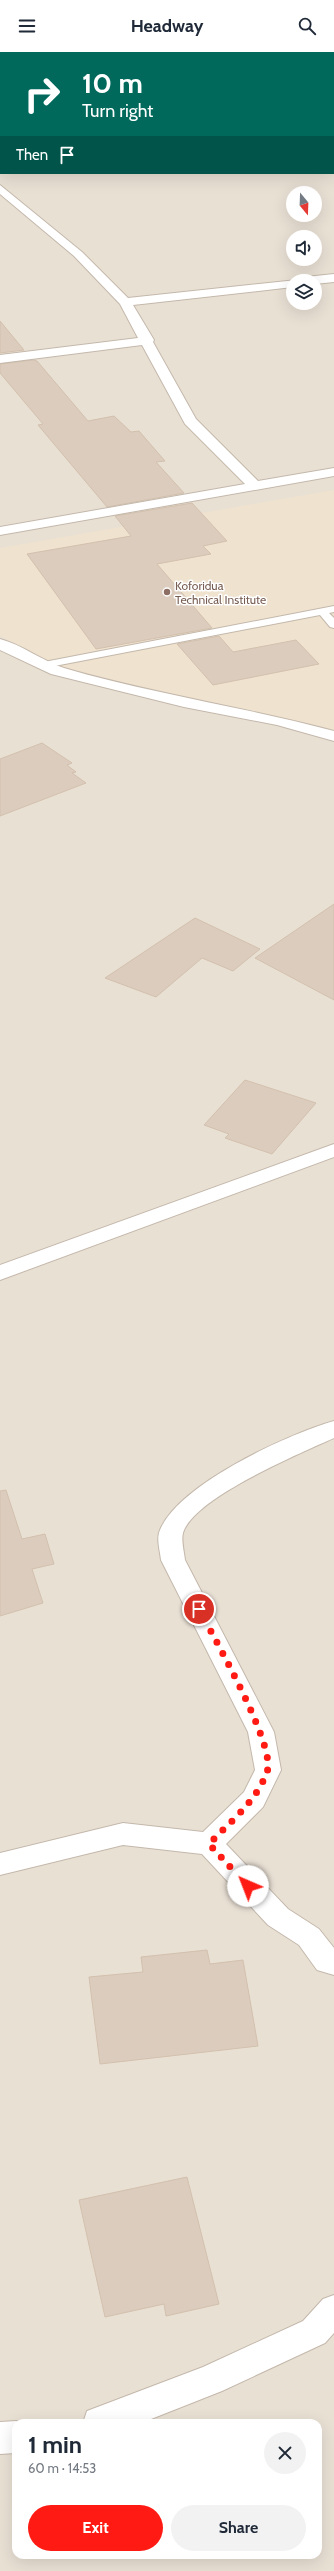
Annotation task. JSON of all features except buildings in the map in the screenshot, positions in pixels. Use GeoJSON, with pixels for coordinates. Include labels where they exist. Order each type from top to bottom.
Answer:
{"type":"FeatureCollection","features":[{"type":"Feature","properties":{"kind":"street"},"geometry":{"type":"LineString","coordinates":[[0,188],[78,254],[126,302],[148,340],[190,421],[255,486]]}},
{"type":"Feature","properties":{"kind":"street"},"geometry":{"type":"LineString","coordinates":[[322,279],[334,278]]}},
{"type":"Feature","properties":{"kind":"street"},"geometry":{"type":"LineString","coordinates":[[126,302],[286,283]]}},
{"type":"Feature","properties":{"kind":"street"},"geometry":{"type":"LineString","coordinates":[[0,359],[148,340]]}},
{"type":"Feature","properties":{"kind":"street"},"geometry":{"type":"LineString","coordinates":[[0,531],[331,474]]}},
{"type":"Feature","properties":{"kind":"street"},"geometry":{"type":"LineString","coordinates":[[0,644],[57,671],[184,702],[279,721],[334,736]]}},
{"type":"Feature","properties":{"kind":"street"},"geometry":{"type":"LineString","coordinates":[[0,1273],[334,1150]]}},
{"type":"Feature","properties":{"kind":"street"},"geometry":{"type":"LineString","coordinates":[[209,1844],[254,1799],[268,1770],[261,1732],[174,1560],[170,1544],[172,1530],[183,1512],[202,1496],[267,1459],[334,1429]]}},
{"type":"Feature","properties":{"kind":"street"},"geometry":{"type":"LineString","coordinates":[[0,1864],[123,1834],[209,1844],[278,1916],[309,1937],[326,1961],[334,1963]]}},
{"type":"Feature","properties":{"kind":"street"},"geometry":{"type":"LineString","coordinates":[[109,2419],[211,2380],[314,2332],[334,2310]]}},
{"type":"Feature","properties":{"kind":"street"},"geometry":{"type":"LineString","coordinates":[[0,2438],[12,2437]]}},
{"type":"Feature","properties":{"kind":"lane"},"geometry":{"type":"LineString","coordinates":[[44,665],[334,609]]}},
{"type":"Feature","properties":{"kind":"lane"},"geometry":{"type":"LineString","coordinates":[[322,611],[334,625]]}},
{"type":"Feature","properties":{"kind":"shaded area"},"geometry":{"type":"Polygon","coordinates":[[[0,174],[334,174],[334,2571],[0,2571],[0,174]]]}},
{"type":"Feature","properties":{"kind":"shaded area","name":"Koforidua Technical Institute"},"geometry":{"type":"Polygon","coordinates":[[[334,490],[334,732],[107,683],[53,663],[0,636],[0,548],[334,490]]]}},
{"type":"Feature","properties":{"kind":"place","name":"Koforidua Technical Institute"},"geometry":{"type":"Point","coordinates":[167,592]}},
{"type":"Feature","properties":{"kind":"route"},"geometry":{"type":"LineString","coordinates":[[199,1609],[261,1732],[266,1758],[268,1770],[254,1799],[209,1844],[248,1886]]}}]}
